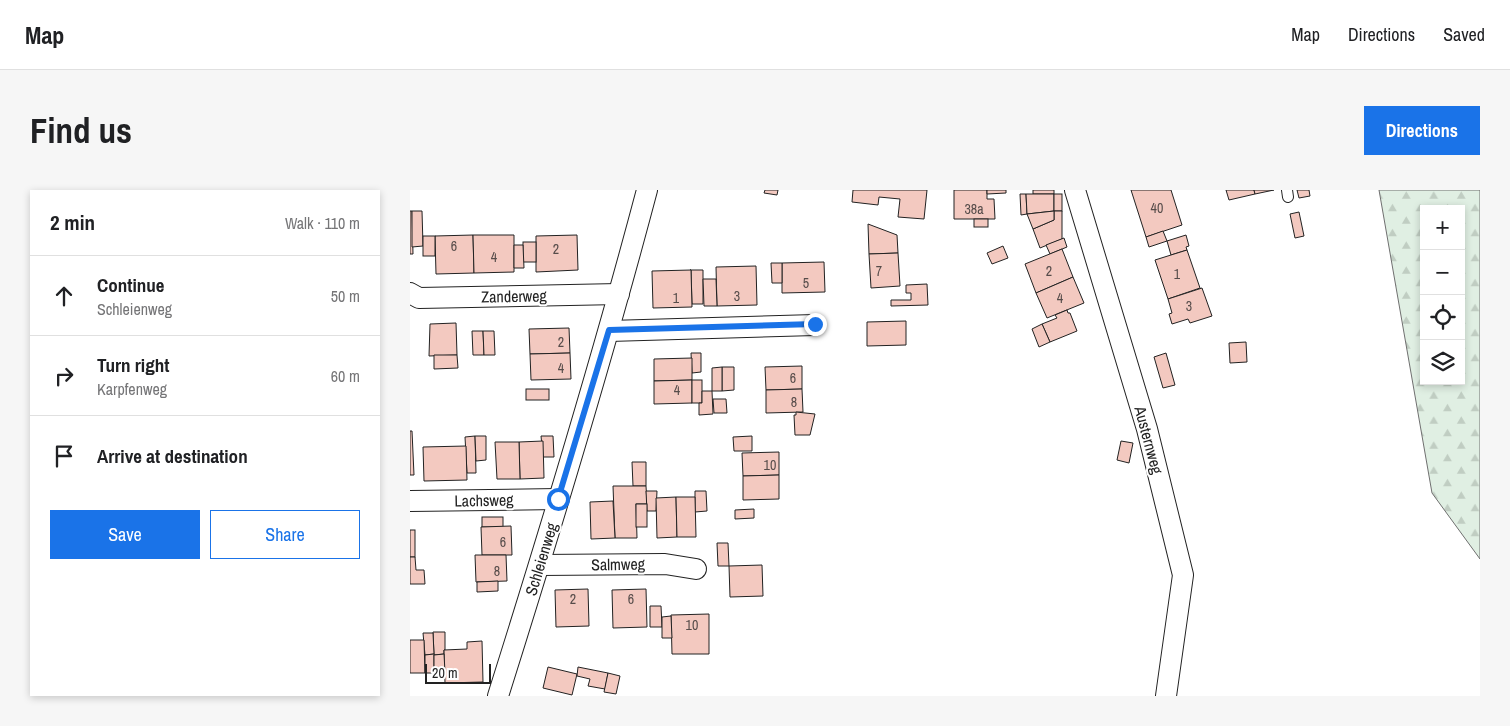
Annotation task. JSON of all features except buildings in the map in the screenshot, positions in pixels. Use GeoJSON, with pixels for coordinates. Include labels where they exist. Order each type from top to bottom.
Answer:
{"type":"FeatureCollection","features":[{"type":"Feature","properties":{"kind":"street","name":"Schleienweg"},"geometry":{"type":"LineString","coordinates":[[498,696],[540,565],[609,330],[647,190]]}},
{"type":"Feature","properties":{"kind":"street","name":"Austernweg"},"geometry":{"type":"LineString","coordinates":[[1075,190],[1147,430],[1183,575],[1166,696]]}},
{"type":"Feature","properties":{"kind":"street","name":"Zanderweg"},"geometry":{"type":"LineString","coordinates":[[410,293],[419,298],[619,294]]}},
{"type":"Feature","properties":{"kind":"street"},"geometry":{"type":"LineString","coordinates":[[609,330],[815,324]]}},
{"type":"Feature","properties":{"kind":"street","name":"Lachsweg"},"geometry":{"type":"LineString","coordinates":[[410,501],[558,499]]}},
{"type":"Feature","properties":{"kind":"street","name":"Salmweg"},"geometry":{"type":"LineString","coordinates":[[540,565],[664,564],[696,569]]}},
{"type":"Feature","properties":{"kind":"green space"},"geometry":{"type":"Polygon","coordinates":[[[1379,190],[1480,190],[1480,559],[1432,493],[1379,190]]]}},
{"type":"Feature","properties":{"kind":"route"},"geometry":{"type":"LineString","coordinates":[[558,499],[609,330],[815,324]]}}]}
